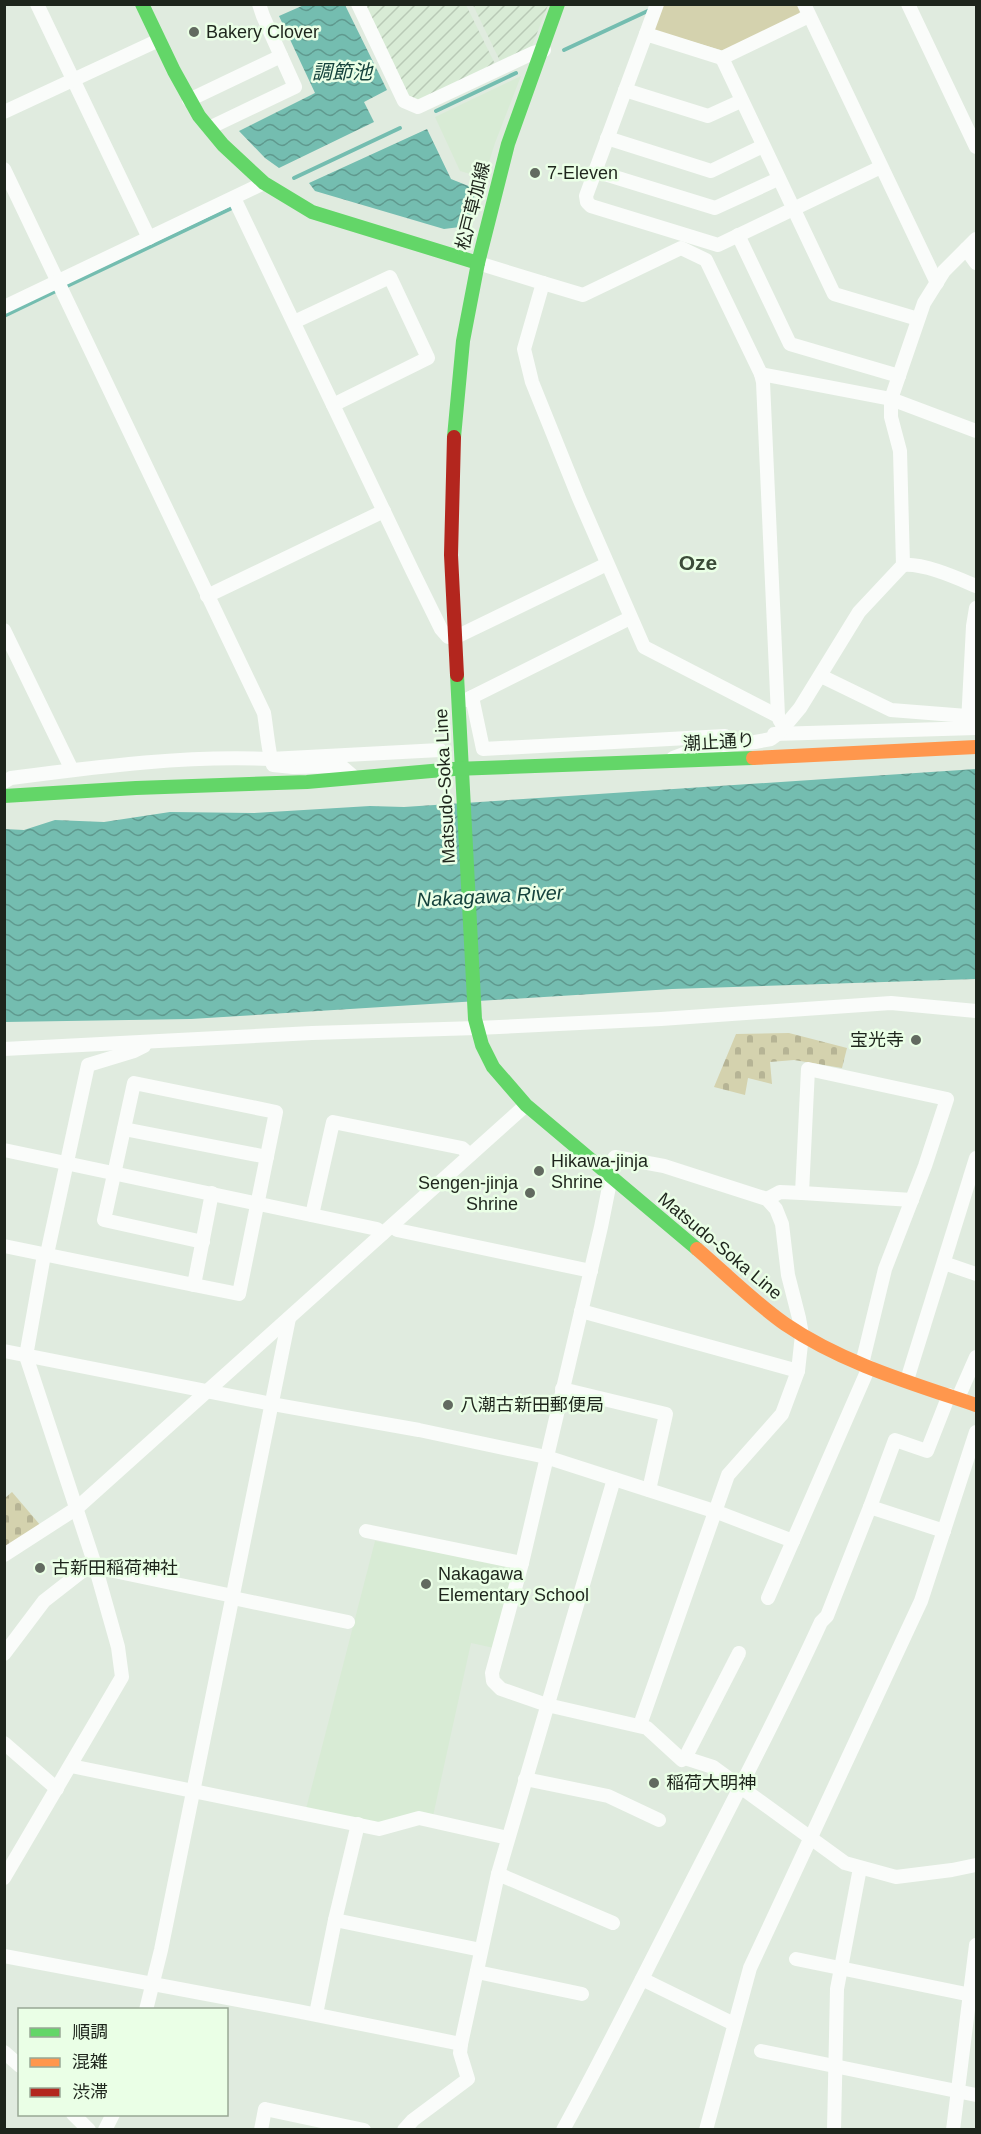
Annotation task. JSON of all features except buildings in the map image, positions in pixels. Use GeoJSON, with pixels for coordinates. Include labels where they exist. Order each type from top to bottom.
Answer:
{"type":"FeatureCollection","features":[{"type":"Feature","properties":{"kind":"main road"},"geometry":{"type":"LineString","coordinates":[[142,4],[189,100],[209,128],[241,163],[264,183],[312,212],[478,263]]}},
{"type":"Feature","properties":{"kind":"main road","name":"松戸草加線"},"geometry":{"type":"LineString","coordinates":[[545,51],[558,4]]}},
{"type":"Feature","properties":{"kind":"main road","name":"松戸草加線"},"geometry":{"type":"LineString","coordinates":[[478,263],[508,144],[566,4]]}},
{"type":"Feature","properties":{"kind":"main road","name":"Matsudo-Soka Line"},"geometry":{"type":"LineString","coordinates":[[478,263],[463,341],[452,456],[451,555],[456,637],[466,700],[463,776],[476,1024],[483,1050],[492,1066],[526,1105],[746,1294],[802,1335],[866,1365],[976,1404]]}},
{"type":"Feature","properties":{"kind":"main road","name":"潮止通り"},"geometry":{"type":"LineString","coordinates":[[4,796],[136,788],[307,782],[354,777],[463,776],[976,747]]}},
{"type":"Feature","properties":{"kind":"street"},"geometry":{"type":"LineString","coordinates":[[37,4],[148,238]]}},
{"type":"Feature","properties":{"kind":"street"},"geometry":{"type":"LineString","coordinates":[[358,4],[404,101],[411,106],[418,107],[545,51]]}},
{"type":"Feature","properties":{"kind":"street"},"geometry":{"type":"LineString","coordinates":[[908,4],[976,147]]}},
{"type":"Feature","properties":{"kind":"street"},"geometry":{"type":"LineString","coordinates":[[209,128],[295,87],[263,16],[262,5]]}},
{"type":"Feature","properties":{"kind":"street"},"geometry":{"type":"LineString","coordinates":[[655,10],[586,196],[591,206],[718,245],[881,167]]}},
{"type":"Feature","properties":{"kind":"street"},"geometry":{"type":"LineString","coordinates":[[646,34],[722,57],[807,10],[937,284]]}},
{"type":"Feature","properties":{"kind":"street"},"geometry":{"type":"LineString","coordinates":[[4,112],[159,40]]}},
{"type":"Feature","properties":{"kind":"street"},"geometry":{"type":"LineString","coordinates":[[189,100],[281,56]]}},
{"type":"Feature","properties":{"kind":"street"},"geometry":{"type":"LineString","coordinates":[[722,57],[834,294],[918,319]]}},
{"type":"Feature","properties":{"kind":"street"},"geometry":{"type":"LineString","coordinates":[[625,90],[708,116],[741,101]]}},
{"type":"Feature","properties":{"kind":"street"},"geometry":{"type":"LineString","coordinates":[[607,138],[711,171],[763,146]]}},
{"type":"Feature","properties":{"kind":"street"},"geometry":{"type":"LineString","coordinates":[[4,169],[264,713],[270,759],[273,765],[341,766],[354,777]]}},
{"type":"Feature","properties":{"kind":"street"},"geometry":{"type":"LineString","coordinates":[[596,171],[715,208],[778,179]]}},
{"type":"Feature","properties":{"kind":"street"},"geometry":{"type":"LineString","coordinates":[[4,307],[60,287],[148,238],[264,183]]}},
{"type":"Feature","properties":{"kind":"street"},"geometry":{"type":"LineString","coordinates":[[234,198],[441,629],[448,637],[456,637],[607,564]]}},
{"type":"Feature","properties":{"kind":"street"},"geometry":{"type":"LineString","coordinates":[[738,236],[790,344],[899,376]]}},
{"type":"Feature","properties":{"kind":"street"},"geometry":{"type":"LineString","coordinates":[[903,565],[900,451],[891,417],[891,399],[924,303],[944,271],[971,244]]}},
{"type":"Feature","properties":{"kind":"street"},"geometry":{"type":"LineString","coordinates":[[971,244],[976,263]]}},
{"type":"Feature","properties":{"kind":"street"},"geometry":{"type":"LineString","coordinates":[[478,263],[583,295],[681,248],[706,260],[761,374],[780,726]]}},
{"type":"Feature","properties":{"kind":"street"},"geometry":{"type":"LineString","coordinates":[[294,322],[390,277],[429,358],[333,405]]}},
{"type":"Feature","properties":{"kind":"street"},"geometry":{"type":"LineString","coordinates":[[543,284],[524,349],[532,382],[644,647],[780,726]]}},
{"type":"Feature","properties":{"kind":"street"},"geometry":{"type":"LineString","coordinates":[[761,374],[891,399],[976,431]]}},
{"type":"Feature","properties":{"kind":"street"},"geometry":{"type":"LineString","coordinates":[[207,596],[384,511]]}},
{"type":"Feature","properties":{"kind":"street"},"geometry":{"type":"LineString","coordinates":[[660,764],[702,747],[771,739],[821,676],[859,612],[903,565],[911,564],[947,574],[976,586]]}},
{"type":"Feature","properties":{"kind":"street"},"geometry":{"type":"LineString","coordinates":[[971,724],[973,626],[976,608]]}},
{"type":"Feature","properties":{"kind":"street"},"geometry":{"type":"LineString","coordinates":[[630,618],[466,700],[483,749],[780,726],[971,724]]}},
{"type":"Feature","properties":{"kind":"street"},"geometry":{"type":"LineString","coordinates":[[4,630],[72,770]]}},
{"type":"Feature","properties":{"kind":"street"},"geometry":{"type":"LineString","coordinates":[[821,676],[891,710],[971,724]]}},
{"type":"Feature","properties":{"kind":"street"},"geometry":{"type":"LineString","coordinates":[[4,782],[11,778],[72,770],[164,762],[440,750]]}},
{"type":"Feature","properties":{"kind":"street"},"geometry":{"type":"LineString","coordinates":[[4,1050],[476,1024],[661,1019],[891,1003],[976,1011]]}},
{"type":"Feature","properties":{"kind":"street"},"geometry":{"type":"LineString","coordinates":[[4,1878],[122,1677],[118,1647],[94,1564],[26,1356],[88,1065],[134,1052],[151,1043]]}},
{"type":"Feature","properties":{"kind":"street"},"geometry":{"type":"LineString","coordinates":[[768,1598],[866,1365],[885,1269],[947,1099],[808,1069],[802,1193]]}},
{"type":"Feature","properties":{"kind":"street"},"geometry":{"type":"LineString","coordinates":[[4,1246],[239,1294],[276,1112],[134,1083],[104,1220],[203,1242]]}},
{"type":"Feature","properties":{"kind":"street"},"geometry":{"type":"LineString","coordinates":[[4,1555],[77,1508],[526,1105]]}},
{"type":"Feature","properties":{"kind":"street"},"geometry":{"type":"LineString","coordinates":[[312,1215],[333,1122],[462,1148],[470,1155]]}},
{"type":"Feature","properties":{"kind":"street"},"geometry":{"type":"LineString","coordinates":[[124,1129],[267,1157]]}},
{"type":"Feature","properties":{"kind":"street"},"geometry":{"type":"LineString","coordinates":[[4,1150],[377,1229],[397,1230],[591,1271]]}},
{"type":"Feature","properties":{"kind":"street"},"geometry":{"type":"LineString","coordinates":[[640,1725],[729,1475],[782,1414],[798,1371],[802,1335],[788,1275],[782,1224],[776,1209],[767,1199],[664,1166],[615,1157],[607,1174],[591,1271],[522,1563],[492,1673],[493,1681],[501,1689],[547,1705],[646,1728],[682,1760],[686,1758],[713,1767],[845,1863],[902,1877],[976,1865]]}},
{"type":"Feature","properties":{"kind":"street"},"geometry":{"type":"LineString","coordinates":[[908,1380],[974,1173],[976,1158]]}},
{"type":"Feature","properties":{"kind":"street"},"geometry":{"type":"LineString","coordinates":[[767,1199],[780,1192],[912,1200]]}},
{"type":"Feature","properties":{"kind":"street"},"geometry":{"type":"LineString","coordinates":[[194,1285],[212,1193]]}},
{"type":"Feature","properties":{"kind":"street"},"geometry":{"type":"LineString","coordinates":[[944,1263],[976,1274]]}},
{"type":"Feature","properties":{"kind":"street"},"geometry":{"type":"LineString","coordinates":[[581,1311],[798,1371]]}},
{"type":"Feature","properties":{"kind":"street"},"geometry":{"type":"LineString","coordinates":[[146,2008],[194,1791],[289,1318]]}},
{"type":"Feature","properties":{"kind":"street"},"geometry":{"type":"LineString","coordinates":[[4,1351],[546,1457],[717,1512],[793,1541]]}},
{"type":"Feature","properties":{"kind":"street"},"geometry":{"type":"LineString","coordinates":[[563,2130],[782,1707],[821,1622],[826,1616],[895,1440],[927,1451],[976,1358]]}},
{"type":"Feature","properties":{"kind":"street"},"geometry":{"type":"LineString","coordinates":[[562,1389],[666,1414],[649,1490]]}},
{"type":"Feature","properties":{"kind":"street"},"geometry":{"type":"LineString","coordinates":[[706,2130],[750,1968],[921,1601],[976,1432]]}},
{"type":"Feature","properties":{"kind":"street"},"geometry":{"type":"LineString","coordinates":[[404,2130],[412,2120],[468,2079],[460,2054],[461,2044],[498,1874],[614,1479]]}},
{"type":"Feature","properties":{"kind":"street"},"geometry":{"type":"LineString","coordinates":[[870,1507],[944,1531]]}},
{"type":"Feature","properties":{"kind":"street"},"geometry":{"type":"LineString","coordinates":[[366,1531],[522,1563]]}},
{"type":"Feature","properties":{"kind":"street"},"geometry":{"type":"LineString","coordinates":[[94,1564],[348,1622]]}},
{"type":"Feature","properties":{"kind":"street"},"geometry":{"type":"LineString","coordinates":[[4,1654],[45,1601],[94,1564]]}},
{"type":"Feature","properties":{"kind":"street"},"geometry":{"type":"LineString","coordinates":[[686,1758],[738,1653]]}},
{"type":"Feature","properties":{"kind":"street"},"geometry":{"type":"LineString","coordinates":[[5,1745],[57,1789]]}},
{"type":"Feature","properties":{"kind":"street"},"geometry":{"type":"LineString","coordinates":[[71,1766],[379,1829],[419,1818],[508,1838]]}},
{"type":"Feature","properties":{"kind":"street"},"geometry":{"type":"LineString","coordinates":[[525,1779],[608,1796],[659,1820]]}},
{"type":"Feature","properties":{"kind":"street"},"geometry":{"type":"LineString","coordinates":[[316,2014],[358,1824]]}},
{"type":"Feature","properties":{"kind":"street"},"geometry":{"type":"LineString","coordinates":[[834,2130],[837,1989],[860,1868]]}},
{"type":"Feature","properties":{"kind":"street"},"geometry":{"type":"LineString","coordinates":[[498,1874],[613,1923]]}},
{"type":"Feature","properties":{"kind":"street"},"geometry":{"type":"LineString","coordinates":[[335,1920],[482,1950]]}},
{"type":"Feature","properties":{"kind":"street"},"geometry":{"type":"LineString","coordinates":[[953,2130],[973,1995],[976,1945]]}},
{"type":"Feature","properties":{"kind":"street"},"geometry":{"type":"LineString","coordinates":[[4,1956],[316,2014],[461,2044]]}},
{"type":"Feature","properties":{"kind":"street"},"geometry":{"type":"LineString","coordinates":[[796,1959],[973,1995]]}},
{"type":"Feature","properties":{"kind":"street"},"geometry":{"type":"LineString","coordinates":[[477,1972],[582,1994]]}},
{"type":"Feature","properties":{"kind":"street"},"geometry":{"type":"LineString","coordinates":[[642,1979],[734,2024]]}},
{"type":"Feature","properties":{"kind":"street"},"geometry":{"type":"LineString","coordinates":[[761,2051],[976,2095]]}},
{"type":"Feature","properties":{"kind":"street"},"geometry":{"type":"LineString","coordinates":[[4,2052],[18,2064]]}},
{"type":"Feature","properties":{"kind":"street"},"geometry":{"type":"LineString","coordinates":[[261,2130],[265,2109],[364,2130]]}},
{"type":"Feature","properties":{"kind":"street"},"geometry":{"type":"LineString","coordinates":[[73,2116],[89,2130]]}},
{"type":"Feature","properties":{"kind":"street"},"geometry":{"type":"LineString","coordinates":[[105,2130],[112,2116]]}},
{"type":"Feature","properties":{"kind":"shaded area"},"geometry":{"type":"Polygon","coordinates":[[[365,5],[466,5],[495,64],[412,103],[365,5]]]}},
{"type":"Feature","properties":{"kind":"shaded area"},"geometry":{"type":"Polygon","coordinates":[[[473,5],[548,5],[532,46],[500,61],[473,5]]]}},
{"type":"Feature","properties":{"kind":"shaded area"},"geometry":{"type":"Polygon","coordinates":[[[521,76],[484,178],[460,171],[435,117],[521,76]]]}},
{"type":"Feature","properties":{"kind":"shaded area"},"geometry":{"type":"Polygon","coordinates":[[[375,1541],[518,1567],[494,1648],[471,1643],[433,1816],[378,1825],[306,1809],[375,1541]]]}},
{"type":"Feature","properties":{"kind":"green space"},"geometry":{"type":"Polygon","coordinates":[[[799,4],[801,9],[799,14],[724,51],[656,31],[653,27],[661,5],[799,4]]]}},
{"type":"Feature","properties":{"kind":"green space"},"geometry":{"type":"Polygon","coordinates":[[[789,1033],[847,1048],[842,1068],[794,1060],[770,1062],[772,1084],[748,1078],[745,1095],[714,1087],[736,1034],[789,1033]]]}},
{"type":"Feature","properties":{"kind":"green space"},"geometry":{"type":"Polygon","coordinates":[[[12,1492],[41,1526],[5,1549],[5,1498],[12,1492]]]}},
{"type":"Feature","properties":{"kind":"water","name":"調節池"},"geometry":{"type":"Polygon","coordinates":[[[304,5],[345,5],[387,90],[364,102],[374,122],[279,168],[265,158],[239,131],[315,93],[279,16],[304,5]]]}},
{"type":"Feature","properties":{"kind":"water"},"geometry":{"type":"Polygon","coordinates":[[[427,129],[451,179],[476,189],[469,221],[460,227],[444,229],[315,191],[309,183],[427,129]]]}},
{"type":"Feature","properties":{"kind":"water","name":"Nakagawa River"},"geometry":{"type":"Polygon","coordinates":[[[976,769],[976,979],[672,989],[191,1019],[5,1022],[4,829],[24,830],[55,820],[104,822],[170,812],[254,813],[370,806],[404,807],[976,769]]]}},
{"type":"Feature","properties":{"kind":"waterway"},"geometry":{"type":"LineString","coordinates":[[564,50],[652,9]]}},
{"type":"Feature","properties":{"kind":"waterway"},"geometry":{"type":"LineString","coordinates":[[436,111],[516,73]]}},
{"type":"Feature","properties":{"kind":"waterway"},"geometry":{"type":"LineString","coordinates":[[294,178],[400,128]]}},
{"type":"Feature","properties":{"kind":"waterway"},"geometry":{"type":"LineString","coordinates":[[65,287],[234,207]]}},
{"type":"Feature","properties":{"kind":"waterway"},"geometry":{"type":"LineString","coordinates":[[4,316],[58,290]]}},
{"type":"Feature","properties":{"kind":"traffic: fast"},"geometry":{"type":"LineString","coordinates":[[142,4],[174,71],[199,116],[223,145],[264,183],[312,212],[478,263]]}},
{"type":"Feature","properties":{"kind":"traffic: fast"},"geometry":{"type":"LineString","coordinates":[[454,437],[463,341],[478,263],[508,144],[558,4]]}},
{"type":"Feature","properties":{"kind":"traffic: fast"},"geometry":{"type":"LineString","coordinates":[[457,675],[475,1019],[482,1045],[493,1067],[526,1105],[697,1249]]}},
{"type":"Feature","properties":{"kind":"traffic: fast"},"geometry":{"type":"LineString","coordinates":[[4,796],[136,788],[307,782],[454,769],[753,758]]}},
{"type":"Feature","properties":{"kind":"traffic: slow"},"geometry":{"type":"LineString","coordinates":[[753,758],[976,747]]}},
{"type":"Feature","properties":{"kind":"traffic: slow"},"geometry":{"type":"LineString","coordinates":[[697,1249],[762,1307],[807,1338],[878,1371],[976,1405]]}},
{"type":"Feature","properties":{"kind":"traffic: jam"},"geometry":{"type":"LineString","coordinates":[[454,437],[451,555],[457,675]]}},
{"type":"Feature","properties":{"kind":"place","name":"Bakery Clover"},"geometry":{"type":"Point","coordinates":[194,32]}},
{"type":"Feature","properties":{"kind":"place","name":"7-Eleven"},"geometry":{"type":"Point","coordinates":[535,173]}},
{"type":"Feature","properties":{"kind":"place","name":"宝光寺"},"geometry":{"type":"Point","coordinates":[916,1040]}},
{"type":"Feature","properties":{"kind":"place","name":"Hikawa-jinja Shrine"},"geometry":{"type":"Point","coordinates":[539,1171]}},
{"type":"Feature","properties":{"kind":"place","name":"Sengen-jinja Shrine"},"geometry":{"type":"Point","coordinates":[530,1193]}},
{"type":"Feature","properties":{"kind":"place","name":"八潮古新田郵便局"},"geometry":{"type":"Point","coordinates":[448,1405]}},
{"type":"Feature","properties":{"kind":"place","name":"古新田稲荷神社"},"geometry":{"type":"Point","coordinates":[40,1568]}},
{"type":"Feature","properties":{"kind":"place","name":"Nakagawa Elementary School"},"geometry":{"type":"Point","coordinates":[426,1584]}},
{"type":"Feature","properties":{"kind":"place","name":"稲荷大明神"},"geometry":{"type":"Point","coordinates":[654,1783]}},
{"type":"Feature","properties":{"kind":"district","name":"Oze"},"geometry":{"type":"Point","coordinates":[698,563]}}]}
